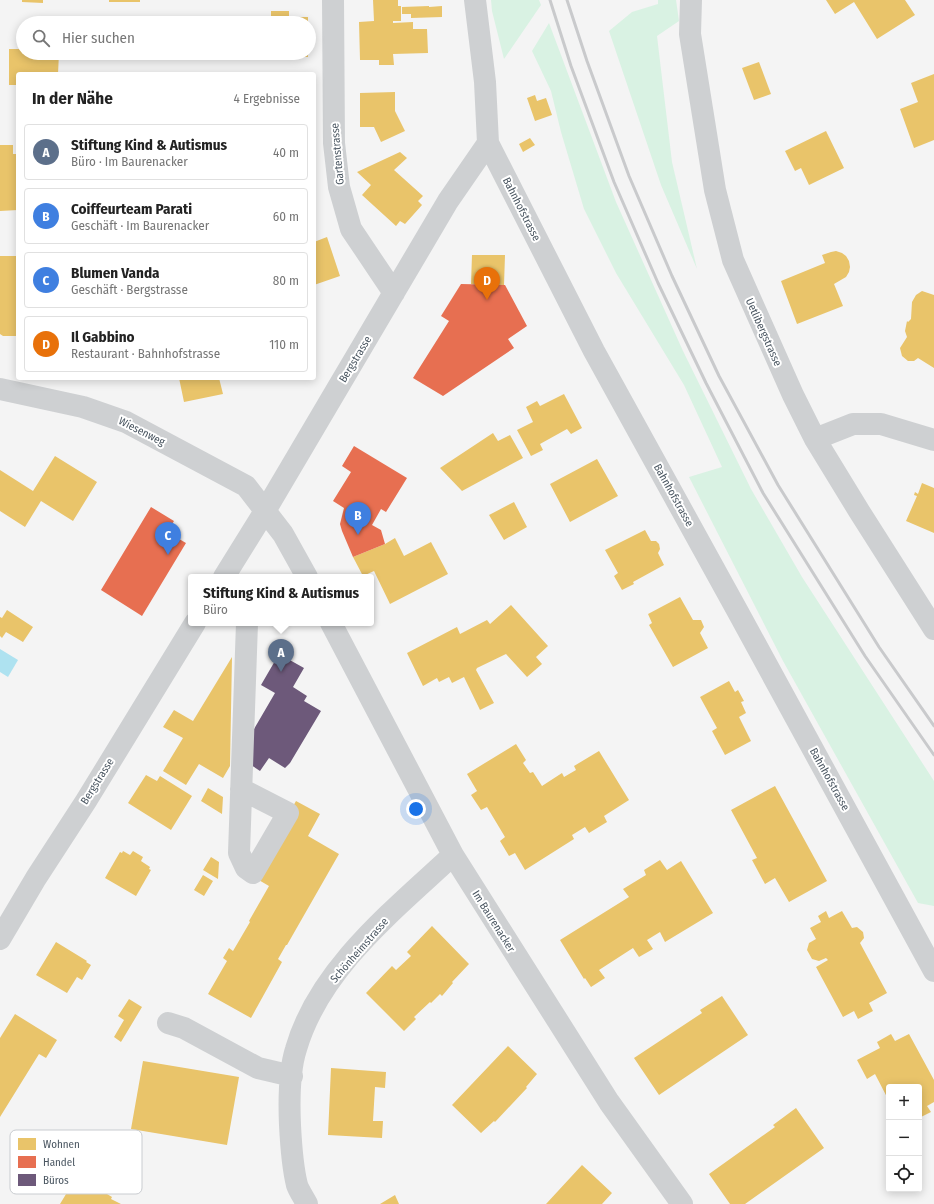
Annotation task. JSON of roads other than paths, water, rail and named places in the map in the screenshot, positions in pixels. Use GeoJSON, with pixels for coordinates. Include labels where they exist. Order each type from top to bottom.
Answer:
{"type":"FeatureCollection","features":[{"type":"Feature","properties":{"kind":"street","name":"Gartenstrasse"},"geometry":{"type":"LineString","coordinates":[[333,0],[334,143],[339,187],[351,229],[394,293]]}},
{"type":"Feature","properties":{"kind":"street","name":"Bahnhofstrasse"},"geometry":{"type":"LineString","coordinates":[[475,0],[484,82],[488,143],[594,351],[746,625],[934,971]]}},
{"type":"Feature","properties":{"kind":"street","name":"Uetlibergstrasse"},"geometry":{"type":"LineString","coordinates":[[691,0],[690,34],[715,190],[733,260],[793,395],[815,439],[863,518],[934,628]]}},
{"type":"Feature","properties":{"kind":"street","name":"Bergstrasse"},"geometry":{"type":"LineString","coordinates":[[226,574],[265,511],[448,201],[488,143]]}},
{"type":"Feature","properties":{"kind":"street","name":"Wiesenweg"},"geometry":{"type":"LineString","coordinates":[[0,389],[83,407],[126,422],[246,486],[265,511]]}},
{"type":"Feature","properties":{"kind":"street"},"geometry":{"type":"LineString","coordinates":[[815,439],[853,424],[881,424],[934,440]]}},
{"type":"Feature","properties":{"kind":"street"},"geometry":{"type":"LineString","coordinates":[[265,511],[283,534],[305,574]]}},
{"type":"Feature","properties":{"kind":"street","name":"Bergstrasse"},"geometry":{"type":"LineString","coordinates":[[0,939],[36,878],[86,801],[193,626]]}},
{"type":"Feature","properties":{"kind":"street"},"geometry":{"type":"LineString","coordinates":[[241,789],[246,626]]}},
{"type":"Feature","properties":{"kind":"street","name":"Im Baurenacker"},"geometry":{"type":"LineString","coordinates":[[333,626],[453,855],[608,1102],[682,1204]]}},
{"type":"Feature","properties":{"kind":"street","name":"Schönheimstrasse"},"geometry":{"type":"LineString","coordinates":[[307,1204],[298,1186],[292,1155],[290,1115],[295,1051],[304,1024],[319,997],[340,967],[371,933],[453,855]]}},
{"type":"Feature","properties":{"kind":"street"},"geometry":{"type":"LineString","coordinates":[[168,1023],[184,1028],[258,1068],[292,1076]]}},
{"type":"Feature","properties":{"kind":"water"},"geometry":{"type":"Polygon","coordinates":[[[0,649],[18,660],[8,677],[0,672],[0,649]]]}},
{"type":"Feature","properties":{"kind":"railway"},"geometry":{"type":"LineString","coordinates":[[550,0],[571,66],[614,182],[658,283],[706,383],[763,493],[865,656],[934,755]]}},
{"type":"Feature","properties":{"kind":"railway"},"geometry":{"type":"LineString","coordinates":[[567,0],[587,61],[629,176],[672,276],[719,376],[778,485],[879,647],[934,726]]}},
{"type":"Feature","properties":{"kind":"place","name":"Il Gabbino"},"geometry":{"type":"Point","coordinates":[487,300]}},
{"type":"Feature","properties":{"kind":"place","name":"Coiffeurteam Parati"},"geometry":{"type":"Point","coordinates":[358,535]}},
{"type":"Feature","properties":{"kind":"place","name":"Blumen Vanda"},"geometry":{"type":"Point","coordinates":[168,555]}},
{"type":"Feature","properties":{"kind":"place","name":"Stiftung Kind & Autismus"},"geometry":{"type":"Point","coordinates":[281,672]}}]}
